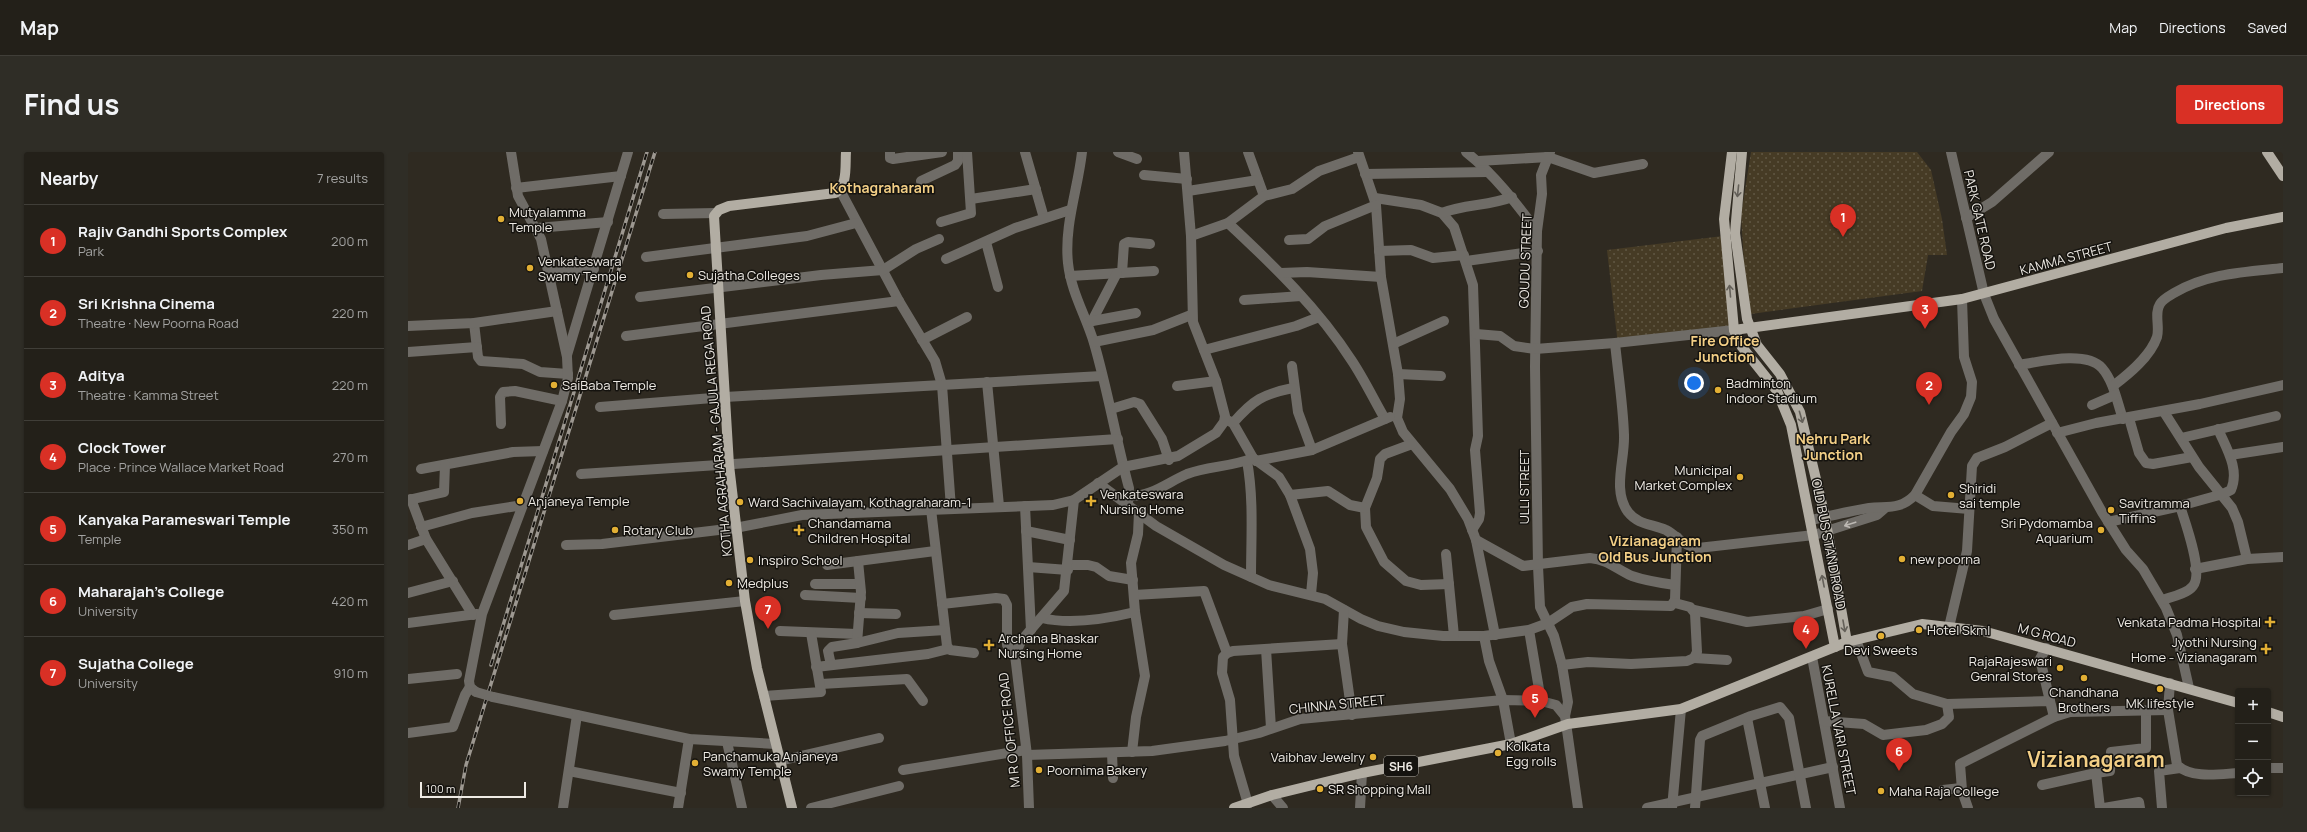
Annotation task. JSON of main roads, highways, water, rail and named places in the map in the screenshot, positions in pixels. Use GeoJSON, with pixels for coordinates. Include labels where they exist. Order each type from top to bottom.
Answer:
{"type":"FeatureCollection","features":[{"type":"Feature","properties":{"kind":"main road","name":"KOTHA AGRAHARAM - GAJULA REGA ROAD"},"geometry":{"type":"LineString","coordinates":[[792,808],[764,696],[745,601],[729,465],[718,288],[716,213],[729,206],[829,195],[840,190],[844,182],[846,152]]}},
{"type":"Feature","properties":{"kind":"main road","name":"OLD BUS STAND ROAD"},"geometry":{"type":"LineString","coordinates":[[1732,152],[1724,219],[1734,330],[1742,347],[1771,383],[1785,406],[1791,425],[1813,528],[1836,647]]}},
{"type":"Feature","properties":{"kind":"main road","name":"OLD BUS STAND ROAD"},"geometry":{"type":"LineString","coordinates":[[1742,152],[1736,233],[1742,290],[1749,328],[1757,345],[1780,374],[1800,412],[1825,517],[1851,641]]}},
{"type":"Feature","properties":{"kind":"main road"},"geometry":{"type":"LineString","coordinates":[[2267,152],[2283,176]]}},
{"type":"Feature","properties":{"kind":"main road","name":"KAMMA STREET"},"geometry":{"type":"LineString","coordinates":[[1734,330],[1962,299],[2226,228],[2283,217]]}},
{"type":"Feature","properties":{"kind":"main road","name":"M G ROAD"},"geometry":{"type":"LineString","coordinates":[[1234,808],[1272,795],[1362,773],[1511,744],[1566,720],[1681,709],[1851,641],[1922,624],[1983,631],[2235,702]]}},
{"type":"Feature","properties":{"kind":"main road"},"geometry":{"type":"LineString","coordinates":[[2271,713],[2283,717]]}},
{"type":"Feature","properties":{"kind":"railway"},"geometry":{"type":"LineString","coordinates":[[491,665],[647,152]]}},
{"type":"Feature","properties":{"kind":"railway"},"geometry":{"type":"LineString","coordinates":[[458,808],[466,765],[655,152]]}},
{"type":"Feature","properties":{"kind":"place","name":"Mutyalamma Temple"},"geometry":{"type":"Point","coordinates":[501,219]}},
{"type":"Feature","properties":{"kind":"place","name":"Rajiv Gandhi Sports Complex"},"geometry":{"type":"Point","coordinates":[1843,237]}},
{"type":"Feature","properties":{"kind":"place","name":"Venkateswara Swamy Temple"},"geometry":{"type":"Point","coordinates":[530,268]}},
{"type":"Feature","properties":{"kind":"place","name":"Sujatha Colleges"},"geometry":{"type":"Point","coordinates":[690,275]}},
{"type":"Feature","properties":{"kind":"place","name":"Aditya"},"geometry":{"type":"Point","coordinates":[1925,329]}},
{"type":"Feature","properties":{"kind":"place","name":"SaiBaba Temple"},"geometry":{"type":"Point","coordinates":[554,385]}},
{"type":"Feature","properties":{"kind":"place","name":"Badminton Indoor Stadium"},"geometry":{"type":"Point","coordinates":[1718,390]}},
{"type":"Feature","properties":{"kind":"place","name":"Sri Krishna Cinema"},"geometry":{"type":"Point","coordinates":[1929,405]}},
{"type":"Feature","properties":{"kind":"place","name":"Municipal Market Complex"},"geometry":{"type":"Point","coordinates":[1740,477]}},
{"type":"Feature","properties":{"kind":"place","name":"Shiridi sai temple"},"geometry":{"type":"Point","coordinates":[1951,495]}},
{"type":"Feature","properties":{"kind":"place","name":"Anjaneya Temple"},"geometry":{"type":"Point","coordinates":[520,501]}},
{"type":"Feature","properties":{"kind":"place","name":"Venkateswara Nursing Home"},"geometry":{"type":"Point","coordinates":[1091,501]}},
{"type":"Feature","properties":{"kind":"place","name":"Ward Sachivalayam, Kothagraharam-1"},"geometry":{"type":"Point","coordinates":[740,502]}},
{"type":"Feature","properties":{"kind":"place","name":"Savitramma Tiffins"},"geometry":{"type":"Point","coordinates":[2111,510]}},
{"type":"Feature","properties":{"kind":"place","name":"Rotary Club"},"geometry":{"type":"Point","coordinates":[615,530]}},
{"type":"Feature","properties":{"kind":"place","name":"Chandamama Children Hospital"},"geometry":{"type":"Point","coordinates":[799,530]}},
{"type":"Feature","properties":{"kind":"place","name":"Sri Pydomamba Aquarium"},"geometry":{"type":"Point","coordinates":[2101,530]}},
{"type":"Feature","properties":{"kind":"place","name":"new poorna"},"geometry":{"type":"Point","coordinates":[1902,559]}},
{"type":"Feature","properties":{"kind":"place","name":"Inspiro School"},"geometry":{"type":"Point","coordinates":[750,560]}},
{"type":"Feature","properties":{"kind":"place","name":"Medplus"},"geometry":{"type":"Point","coordinates":[729,583]}},
{"type":"Feature","properties":{"kind":"place","name":"Venkata Padma Hospital"},"geometry":{"type":"Point","coordinates":[2270,622]}},
{"type":"Feature","properties":{"kind":"place","name":"Sujatha College"},"geometry":{"type":"Point","coordinates":[768,629]}},
{"type":"Feature","properties":{"kind":"place","name":"Hotel Skml"},"geometry":{"type":"Point","coordinates":[1919,630]}},
{"type":"Feature","properties":{"kind":"place","name":"Devi Sweets"},"geometry":{"type":"Point","coordinates":[1881,636]}},
{"type":"Feature","properties":{"kind":"place","name":"Archana Bhaskar Nursing Home"},"geometry":{"type":"Point","coordinates":[989,645]}},
{"type":"Feature","properties":{"kind":"place","name":"Clock Tower"},"geometry":{"type":"Point","coordinates":[1806,649]}},
{"type":"Feature","properties":{"kind":"place","name":"Jyothi Nursing Home - Vizianagaram"},"geometry":{"type":"Point","coordinates":[2266,649]}},
{"type":"Feature","properties":{"kind":"place","name":"RajaRajeswari Genral Stores"},"geometry":{"type":"Point","coordinates":[2060,668]}},
{"type":"Feature","properties":{"kind":"place","name":"Chandhana Brothers"},"geometry":{"type":"Point","coordinates":[2084,678]}},
{"type":"Feature","properties":{"kind":"place","name":"MK lifestyle"},"geometry":{"type":"Point","coordinates":[2160,689]}},
{"type":"Feature","properties":{"kind":"place","name":"Kanyaka Parameswari Temple"},"geometry":{"type":"Point","coordinates":[1535,718]}},
{"type":"Feature","properties":{"kind":"place","name":"Kolkata Egg rolls"},"geometry":{"type":"Point","coordinates":[1498,753]}},
{"type":"Feature","properties":{"kind":"place","name":"Vaibhav Jewelry"},"geometry":{"type":"Point","coordinates":[1373,757]}},
{"type":"Feature","properties":{"kind":"place","name":"Panchamuka Anjaneya Swamy Temple"},"geometry":{"type":"Point","coordinates":[695,763]}},
{"type":"Feature","properties":{"kind":"place","name":"Poornima Bakery"},"geometry":{"type":"Point","coordinates":[1039,770]}},
{"type":"Feature","properties":{"kind":"place","name":"Maharajah's College"},"geometry":{"type":"Point","coordinates":[1899,771]}},
{"type":"Feature","properties":{"kind":"place","name":"SR Shopping Mall"},"geometry":{"type":"Point","coordinates":[1320,789]}},
{"type":"Feature","properties":{"kind":"place","name":"Maha Raja College"},"geometry":{"type":"Point","coordinates":[1881,791]}},
{"type":"Feature","properties":{"kind":"district","name":"Kothagraharam"},"geometry":{"type":"Point","coordinates":[882,187]}},
{"type":"Feature","properties":{"kind":"district","name":"Fire Office Junction"},"geometry":{"type":"Point","coordinates":[1725,348]}},
{"type":"Feature","properties":{"kind":"district","name":"Nehru Park Junction"},"geometry":{"type":"Point","coordinates":[1833,446]}},
{"type":"Feature","properties":{"kind":"district","name":"Vizianagaram Old Bus Junction"},"geometry":{"type":"Point","coordinates":[1655,548]}},
{"type":"Feature","properties":{"kind":"district","name":"Vizianagaram"},"geometry":{"type":"Point","coordinates":[2096,759]}}]}
